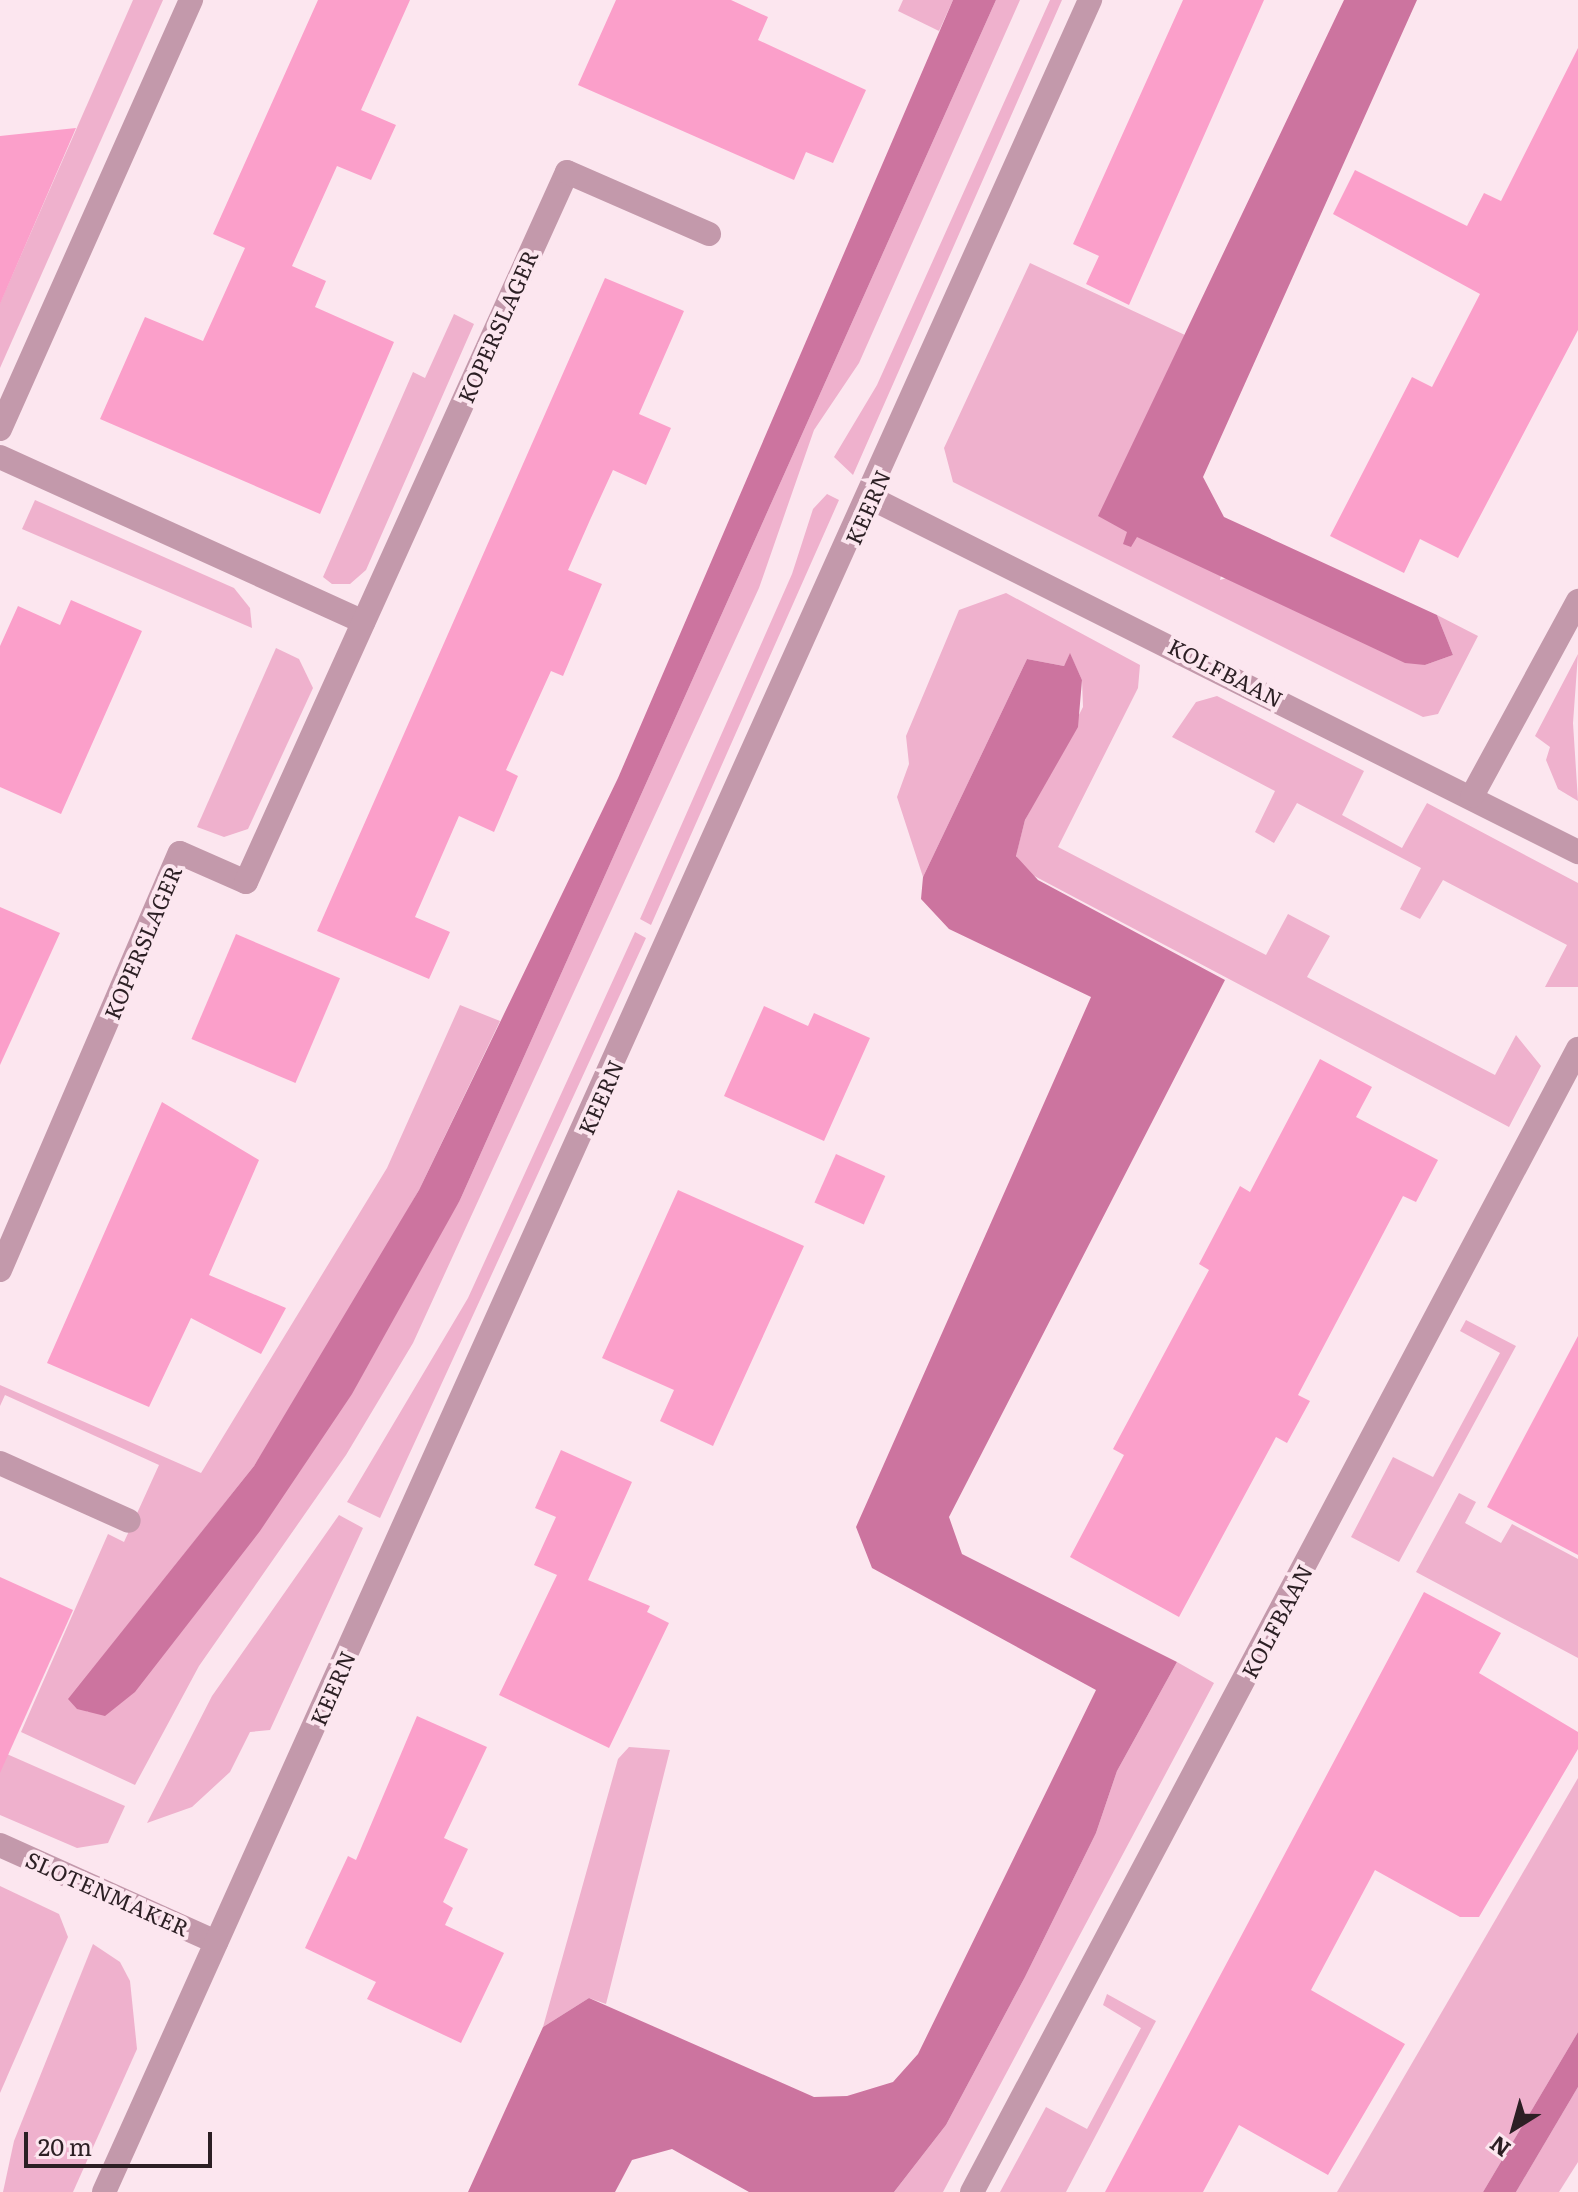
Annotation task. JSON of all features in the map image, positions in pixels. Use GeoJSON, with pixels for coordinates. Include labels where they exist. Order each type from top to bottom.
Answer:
{"type":"FeatureCollection","features":[{"type":"Feature","properties":{"kind":"street"},"geometry":{"type":"LineString","coordinates":[[0,429],[191,0]]}},
{"type":"Feature","properties":{"kind":"street","name":"KEERN"},"geometry":{"type":"LineString","coordinates":[[104,2192],[871,498],[1090,0]]}},
{"type":"Feature","properties":{"kind":"street","name":"KOPERSLAGER"},"geometry":{"type":"LineString","coordinates":[[0,1270],[180,853],[246,882],[567,172],[709,234]]}},
{"type":"Feature","properties":{"kind":"street"},"geometry":{"type":"LineString","coordinates":[[0,457],[363,622]]}},
{"type":"Feature","properties":{"kind":"street","name":"KOLFBAAN"},"geometry":{"type":"LineString","coordinates":[[871,498],[1472,796],[1578,852]]}},
{"type":"Feature","properties":{"kind":"street"},"geometry":{"type":"LineString","coordinates":[[1472,796],[1578,601]]}},
{"type":"Feature","properties":{"kind":"street","name":"KOLFBAAN"},"geometry":{"type":"LineString","coordinates":[[972,2192],[1578,1049]]}},
{"type":"Feature","properties":{"kind":"street"},"geometry":{"type":"LineString","coordinates":[[0,1463],[129,1521]]}},
{"type":"Feature","properties":{"kind":"street","name":"SLOTENMAKER"},"geometry":{"type":"LineString","coordinates":[[0,1845],[216,1942]]}},
{"type":"Feature","properties":{"kind":"shaded area"},"geometry":{"type":"Polygon","coordinates":[[[133,0],[163,0],[0,368],[0,303],[133,0]]]}},
{"type":"Feature","properties":{"kind":"shaded area"},"geometry":{"type":"Polygon","coordinates":[[[903,0],[953,0],[939,31],[898,11],[903,0]]]}},
{"type":"Feature","properties":{"kind":"shaded area"},"geometry":{"type":"Polygon","coordinates":[[[953,0],[996,0],[460,1200],[352,1394],[260,1531],[135,1692],[105,1716],[77,1709],[68,1699],[254,1466],[419,1190],[618,778],[953,0]]]}},
{"type":"Feature","properties":{"kind":"shaded area"},"geometry":{"type":"Polygon","coordinates":[[[996,0],[1020,0],[859,363],[814,430],[759,588],[413,1343],[346,1455],[199,1666],[135,1785],[21,1732],[108,1534],[124,1542],[159,1465],[5,1395],[0,1406],[0,1385],[201,1473],[387,1168],[460,1005],[500,1021],[419,1190],[317,1370],[254,1466],[69,1699],[88,1712],[460,1200],[996,0]]]}},
{"type":"Feature","properties":{"kind":"shaded area"},"geometry":{"type":"Polygon","coordinates":[[[1050,0],[1062,0],[853,475],[834,457],[877,385],[1050,0]]]}},
{"type":"Feature","properties":{"kind":"shaded area"},"geometry":{"type":"Polygon","coordinates":[[[1344,0],[1417,0],[1203,477],[1224,517],[1437,615],[1453,655],[1425,665],[1405,663],[1137,537],[1131,547],[1123,544],[1127,532],[1098,516],[1344,0]]]}},
{"type":"Feature","properties":{"kind":"shaded area"},"geometry":{"type":"Polygon","coordinates":[[[1030,263],[1185,335],[1099,516],[1222,571],[1220,580],[1233,576],[1425,665],[1453,655],[1437,615],[1478,636],[1438,714],[1423,717],[953,482],[944,448],[1030,263]]]}},
{"type":"Feature","properties":{"kind":"shaded area"},"geometry":{"type":"Polygon","coordinates":[[[454,314],[474,324],[366,570],[350,584],[332,584],[323,577],[413,372],[425,378],[454,314]]]}},
{"type":"Feature","properties":{"kind":"shaded area"},"geometry":{"type":"Polygon","coordinates":[[[827,494],[839,500],[651,925],[640,919],[792,574],[813,509],[827,494]]]}},
{"type":"Feature","properties":{"kind":"shaded area"},"geometry":{"type":"Polygon","coordinates":[[[35,500],[234,588],[250,608],[252,628],[22,529],[35,500]]]}},
{"type":"Feature","properties":{"kind":"shaded area"},"geometry":{"type":"Polygon","coordinates":[[[1006,593],[1140,665],[1138,688],[1058,847],[1266,955],[1288,914],[1330,936],[1307,977],[1495,1075],[1516,1035],[1541,1066],[1509,1127],[1023,870],[1016,855],[1025,820],[1083,707],[1082,680],[1070,654],[1064,666],[1027,659],[923,877],[897,797],[909,764],[906,736],[959,610],[1006,593]]]}},
{"type":"Feature","properties":{"kind":"shaded area"},"geometry":{"type":"Polygon","coordinates":[[[276,648],[299,659],[313,688],[248,829],[224,837],[197,827],[276,648]]]}},
{"type":"Feature","properties":{"kind":"shaded area"},"geometry":{"type":"Polygon","coordinates":[[[1070,653],[1082,680],[1078,727],[1025,820],[1016,856],[1038,880],[1225,980],[949,1517],[962,1554],[1177,1662],[1117,1771],[1096,1833],[1025,1977],[946,2125],[894,2192],[749,2192],[672,2149],[632,2160],[615,2192],[468,2192],[543,2027],[589,1998],[814,2097],[847,2096],[893,2082],[918,2054],[1096,1690],[872,1568],[856,1527],[1091,997],[949,929],[921,899],[923,877],[1027,659],[1064,666],[1070,653]]]}},
{"type":"Feature","properties":{"kind":"shaded area"},"geometry":{"type":"Polygon","coordinates":[[[1578,654],[1573,723],[1578,801],[1558,789],[1546,760],[1550,747],[1535,736],[1578,654]]]}},
{"type":"Feature","properties":{"kind":"shaded area"},"geometry":{"type":"Polygon","coordinates":[[[1217,696],[1364,771],[1342,815],[1402,848],[1427,803],[1578,883],[1578,987],[1545,987],[1567,945],[1443,880],[1420,919],[1400,909],[1421,868],[1297,803],[1274,843],[1255,832],[1275,791],[1172,737],[1196,702],[1217,696]]]}},
{"type":"Feature","properties":{"kind":"shaded area"},"geometry":{"type":"Polygon","coordinates":[[[635,932],[646,938],[380,1518],[347,1502],[468,1298],[635,932]]]}},
{"type":"Feature","properties":{"kind":"shaded area"},"geometry":{"type":"Polygon","coordinates":[[[1466,1320],[1516,1346],[1399,1562],[1351,1537],[1393,1457],[1433,1477],[1500,1353],[1460,1331],[1466,1320]]]}},
{"type":"Feature","properties":{"kind":"shaded area"},"geometry":{"type":"Polygon","coordinates":[[[1459,1493],[1476,1502],[1465,1523],[1501,1543],[1512,1524],[1578,1559],[1578,1658],[1416,1572],[1459,1493]]]}},
{"type":"Feature","properties":{"kind":"shaded area"},"geometry":{"type":"Polygon","coordinates":[[[339,1515],[363,1528],[270,1730],[250,1732],[230,1772],[192,1807],[147,1823],[212,1696],[339,1515]]]}},
{"type":"Feature","properties":{"kind":"shaded area"},"geometry":{"type":"Polygon","coordinates":[[[1177,1662],[1214,1683],[943,2192],[894,2192],[946,2125],[1025,1977],[1096,1833],[1117,1771],[1177,1662]]]}},
{"type":"Feature","properties":{"kind":"shaded area"},"geometry":{"type":"Polygon","coordinates":[[[629,1747],[670,1750],[606,2004],[589,1998],[543,2027],[618,1759],[629,1747]]]}},
{"type":"Feature","properties":{"kind":"shaded area"},"geometry":{"type":"Polygon","coordinates":[[[0,1751],[125,1806],[108,1843],[77,1848],[0,1815],[0,1751]]]}},
{"type":"Feature","properties":{"kind":"shaded area"},"geometry":{"type":"Polygon","coordinates":[[[1578,1778],[1578,2032],[1483,2192],[1337,2192],[1578,1778]]]}},
{"type":"Feature","properties":{"kind":"shaded area"},"geometry":{"type":"Polygon","coordinates":[[[0,1886],[59,1914],[68,1937],[0,2093],[0,1886]]]}},
{"type":"Feature","properties":{"kind":"shaded area"},"geometry":{"type":"Polygon","coordinates":[[[93,1944],[120,1962],[130,1981],[137,2049],[73,2192],[3,2192],[14,2141],[93,1944]]]}},
{"type":"Feature","properties":{"kind":"shaded area"},"geometry":{"type":"Polygon","coordinates":[[[1107,1994],[1156,2021],[1066,2192],[1000,2192],[1046,2107],[1087,2129],[1141,2028],[1103,2005],[1107,1994]]]}},
{"type":"Feature","properties":{"kind":"shaded area"},"geometry":{"type":"Polygon","coordinates":[[[1578,2032],[1578,2087],[1516,2192],[1483,2192],[1578,2032]]]}},
{"type":"Feature","properties":{"kind":"shaded area"},"geometry":{"type":"Polygon","coordinates":[[[1578,2087],[1578,2162],[1559,2192],[1516,2192],[1578,2087]]]}},
{"type":"Feature","properties":{"kind":"building"},"geometry":{"type":"Polygon","coordinates":[[[318,0],[410,0],[361,110],[396,125],[371,180],[337,166],[292,266],[326,281],[315,307],[394,342],[320,514],[100,419],[145,317],[203,341],[245,248],[213,234],[318,0]]]}},
{"type":"Feature","properties":{"kind":"building"},"geometry":{"type":"Polygon","coordinates":[[[616,0],[731,0],[768,17],[758,40],[866,90],[833,163],[806,152],[794,180],[578,85],[616,0]]]}},
{"type":"Feature","properties":{"kind":"building"},"geometry":{"type":"Polygon","coordinates":[[[1183,0],[1264,0],[1129,305],[1086,284],[1099,256],[1073,244],[1183,0]]]}},
{"type":"Feature","properties":{"kind":"building"},"geometry":{"type":"Polygon","coordinates":[[[1578,48],[1578,330],[1458,558],[1420,539],[1404,573],[1330,536],[1412,377],[1432,387],[1480,294],[1333,214],[1355,170],[1467,226],[1484,193],[1501,201],[1578,48]]]}},
{"type":"Feature","properties":{"kind":"building"},"geometry":{"type":"Polygon","coordinates":[[[76,128],[0,304],[0,136],[76,128]]]}},
{"type":"Feature","properties":{"kind":"building"},"geometry":{"type":"Polygon","coordinates":[[[605,278],[684,311],[639,414],[671,428],[646,485],[613,470],[568,570],[602,584],[563,676],[551,671],[506,770],[518,776],[494,832],[459,816],[415,917],[450,932],[429,979],[317,931],[605,278]]]}},
{"type":"Feature","properties":{"kind":"building"},"geometry":{"type":"Polygon","coordinates":[[[71,600],[142,631],[61,814],[0,787],[0,646],[18,606],[60,625],[71,600]]]}},
{"type":"Feature","properties":{"kind":"building"},"geometry":{"type":"Polygon","coordinates":[[[0,907],[60,933],[0,1065],[0,907]]]}},
{"type":"Feature","properties":{"kind":"building"},"geometry":{"type":"Polygon","coordinates":[[[236,934],[340,978],[295,1083],[191,1039],[236,934]]]}},
{"type":"Feature","properties":{"kind":"building"},"geometry":{"type":"Polygon","coordinates":[[[764,1006],[808,1026],[814,1013],[870,1038],[824,1141],[724,1096],[764,1006]]]}},
{"type":"Feature","properties":{"kind":"building"},"geometry":{"type":"Polygon","coordinates":[[[1320,1059],[1372,1087],[1356,1117],[1438,1160],[1416,1202],[1403,1196],[1298,1395],[1310,1401],[1287,1443],[1276,1437],[1179,1617],[1070,1557],[1124,1455],[1113,1449],[1209,1270],[1199,1264],[1240,1186],[1250,1192],[1320,1059]]]}},
{"type":"Feature","properties":{"kind":"building"},"geometry":{"type":"Polygon","coordinates":[[[162,1102],[259,1160],[209,1275],[286,1308],[261,1354],[191,1318],[149,1407],[47,1363],[162,1102]]]}},
{"type":"Feature","properties":{"kind":"building"},"geometry":{"type":"Polygon","coordinates":[[[836,1154],[885,1176],[864,1224],[814,1202],[836,1154]]]}},
{"type":"Feature","properties":{"kind":"building"},"geometry":{"type":"Polygon","coordinates":[[[678,1190],[804,1246],[713,1446],[660,1421],[674,1390],[602,1358],[678,1190]]]}},
{"type":"Feature","properties":{"kind":"building"},"geometry":{"type":"Polygon","coordinates":[[[1578,1336],[1578,1555],[1487,1507],[1578,1336]]]}},
{"type":"Feature","properties":{"kind":"building"},"geometry":{"type":"Polygon","coordinates":[[[561,1450],[632,1482],[588,1580],[650,1606],[647,1612],[669,1623],[609,1748],[499,1695],[557,1575],[534,1565],[556,1517],[535,1508],[561,1450]]]}},
{"type":"Feature","properties":{"kind":"building"},"geometry":{"type":"Polygon","coordinates":[[[0,1577],[73,1610],[0,1773],[0,1577]]]}},
{"type":"Feature","properties":{"kind":"building"},"geometry":{"type":"Polygon","coordinates":[[[1424,1592],[1501,1633],[1479,1673],[1578,1732],[1578,1749],[1479,1917],[1460,1917],[1375,1870],[1311,1990],[1405,2044],[1328,2175],[1239,2125],[1203,2192],[1105,2192],[1424,1592]]]}},
{"type":"Feature","properties":{"kind":"building"},"geometry":{"type":"Polygon","coordinates":[[[417,1716],[487,1747],[444,1838],[468,1849],[443,1902],[453,1908],[445,1925],[504,1953],[461,2043],[367,1999],[376,1982],[305,1948],[348,1856],[356,1860],[417,1716]]]}}]}
